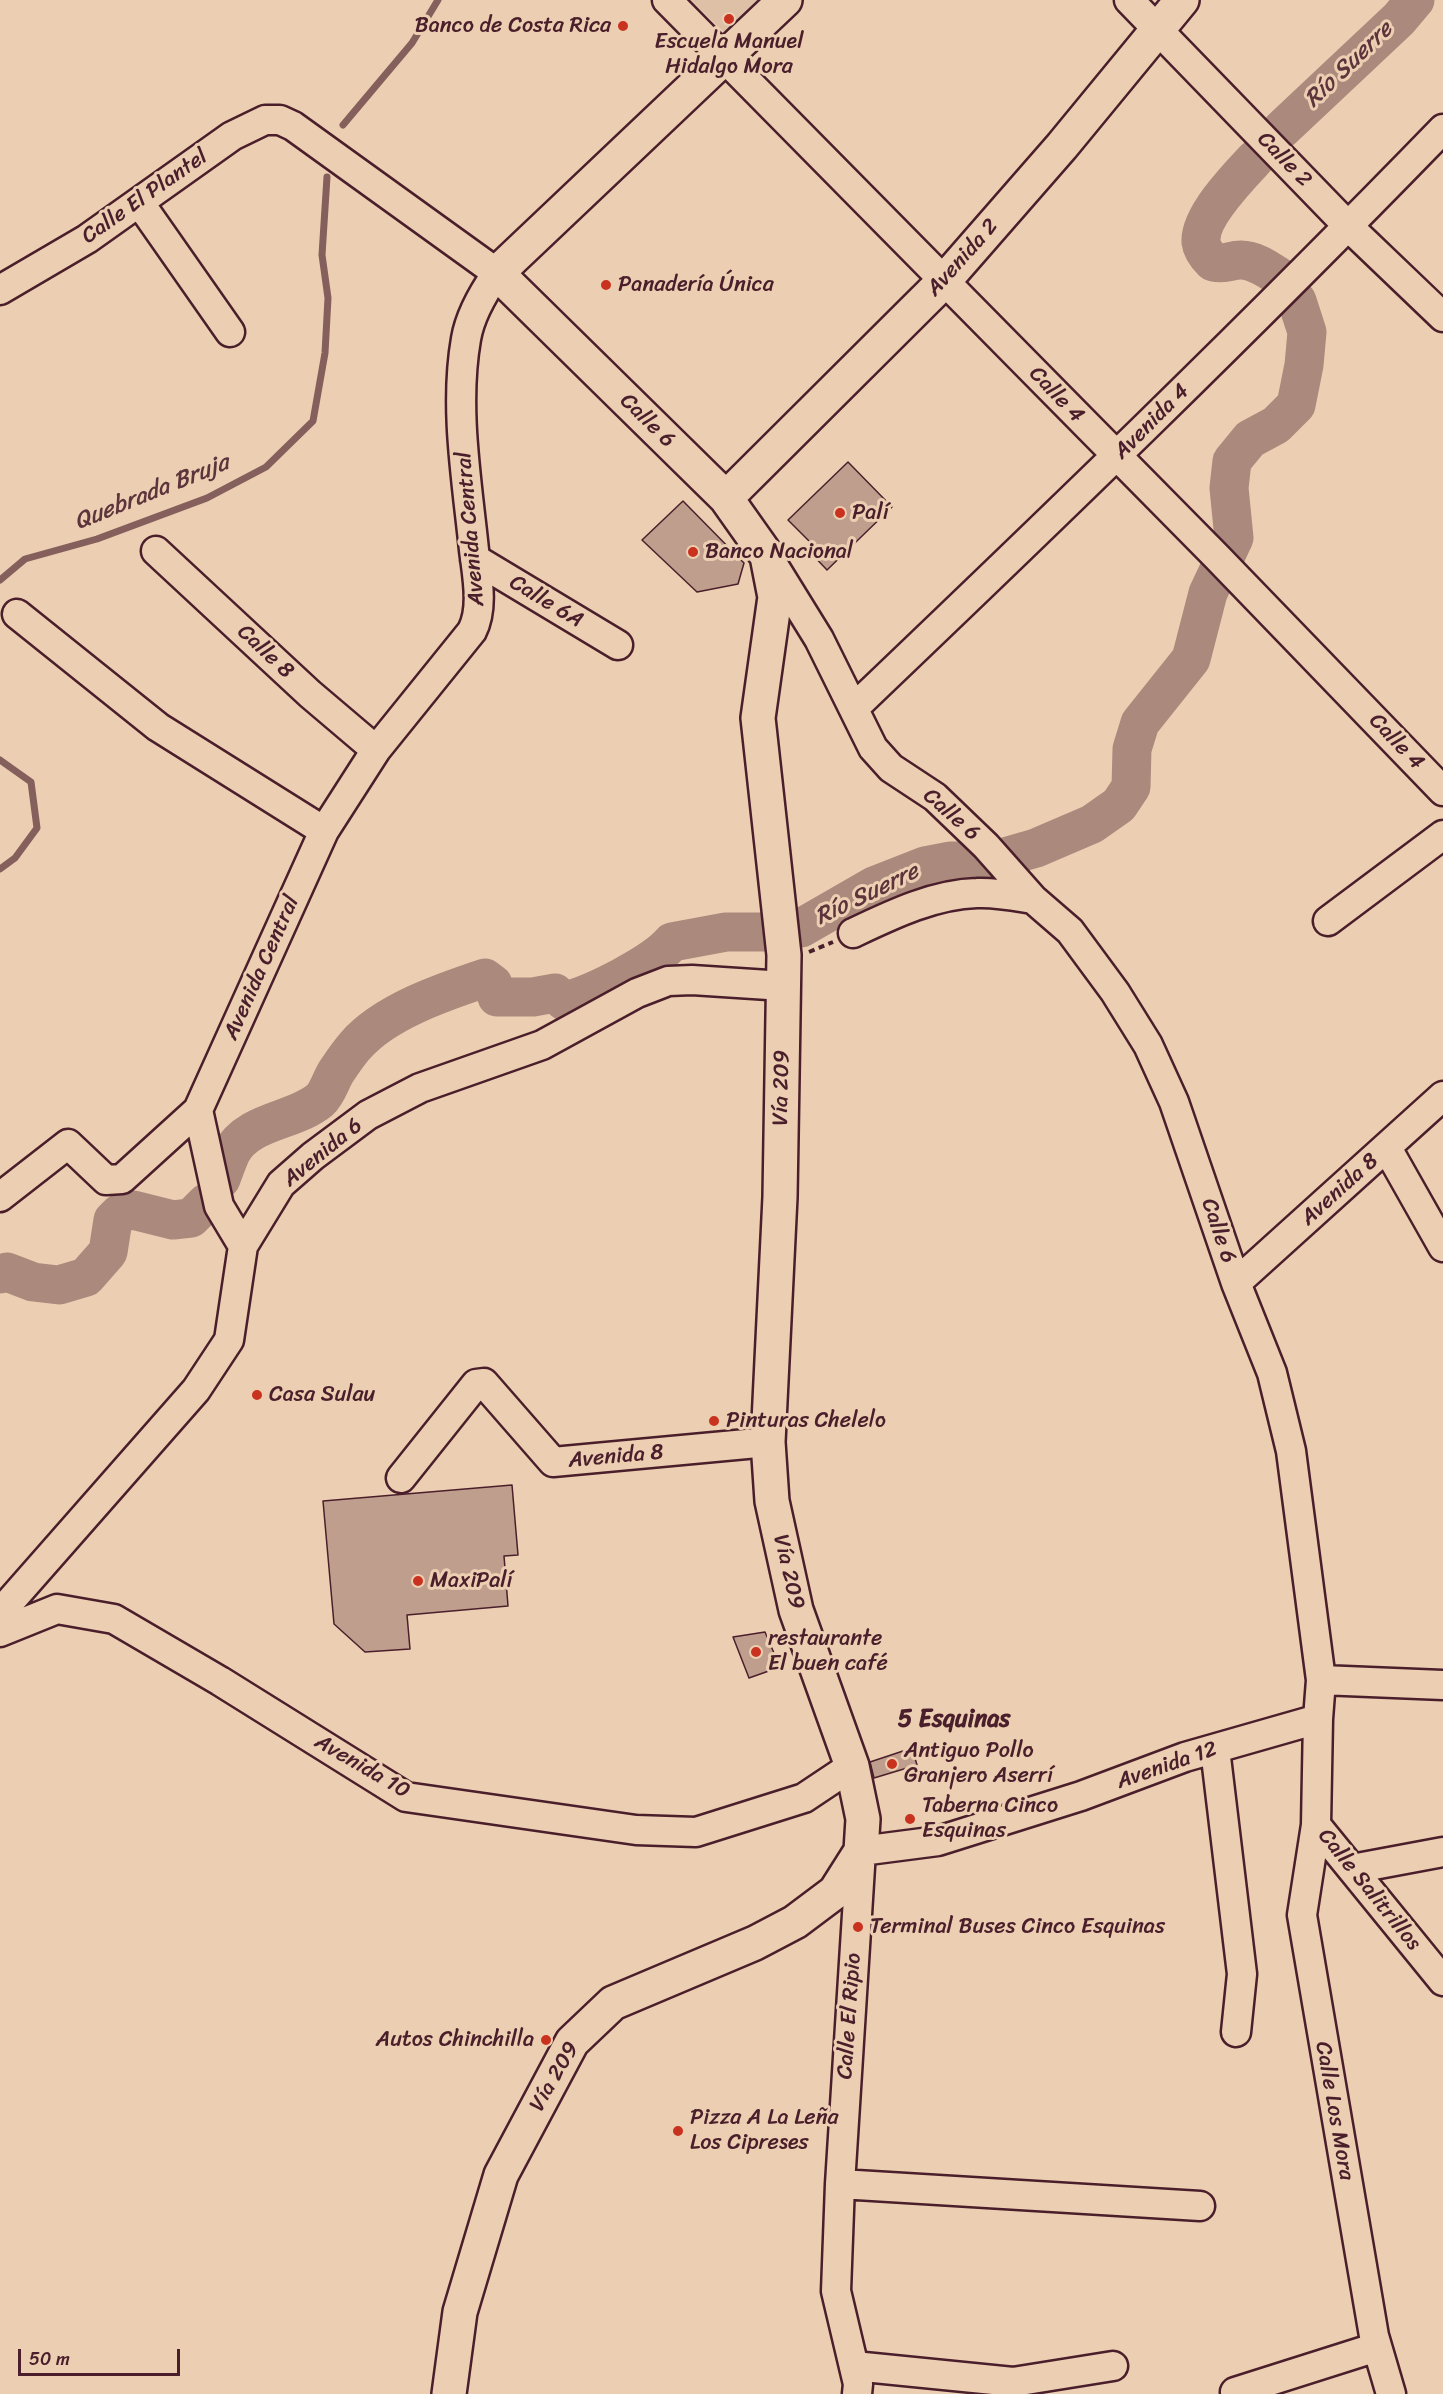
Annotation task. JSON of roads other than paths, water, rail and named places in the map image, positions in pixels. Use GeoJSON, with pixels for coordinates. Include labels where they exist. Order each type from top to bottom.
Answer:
{"type":"FeatureCollection","features":[{"type":"Feature","properties":{"kind":"main road","name":"Avenida Central"},"geometry":{"type":"LineString","coordinates":[[496,273],[785,0]]}},
{"type":"Feature","properties":{"kind":"main road","name":"Avenida 2"},"geometry":{"type":"LineString","coordinates":[[726,498],[945,280],[1062,146],[1182,0]]}},
{"type":"Feature","properties":{"kind":"main road","name":"Calle 6"},"geometry":{"type":"LineString","coordinates":[[496,273],[726,498],[767,556]]}},
{"type":"Feature","properties":{"kind":"main road","name":"Vía 209"},"geometry":{"type":"LineString","coordinates":[[449,2394],[460,2312],[501,2175],[572,2042],[613,2003],[755,1943],[795,1922],[835,1892],[861,1851],[863,1819],[852,1766],[796,1610],[772,1501],[768,1442],[780,1197],[784,965],[780,904],[758,718],[775,597],[767,556]]}},
{"type":"Feature","properties":{"kind":"street","name":"Calle 4"},"geometry":{"type":"LineString","coordinates":[[667,0],[1217,557],[1443,791]]}},
{"type":"Feature","properties":{"kind":"street","name":"Calle 2"},"geometry":{"type":"LineString","coordinates":[[1129,0],[1349,226],[1443,317]]}},
{"type":"Feature","properties":{"kind":"street","name":"Calle El Plantel"},"geometry":{"type":"LineString","coordinates":[[0,290],[87,239],[249,126],[265,120],[280,120],[293,126]]}},
{"type":"Feature","properties":{"kind":"street","name":"Calle 6"},"geometry":{"type":"LineString","coordinates":[[293,126],[496,273]]}},
{"type":"Feature","properties":{"kind":"street","name":"Avenida 4"},"geometry":{"type":"LineString","coordinates":[[855,708],[1117,457],[1443,129]]}},
{"type":"Feature","properties":{"kind":"street"},"geometry":{"type":"LineString","coordinates":[[139,202],[230,332]]}},
{"type":"Feature","properties":{"kind":"street","name":"Avenida Central"},"geometry":{"type":"LineString","coordinates":[[198,1110],[324,831],[376,750],[472,631],[477,621],[475,559],[461,416],[466,338],[480,297],[496,273]]}},
{"type":"Feature","properties":{"kind":"street","name":"Calle 8"},"geometry":{"type":"LineString","coordinates":[[156,551],[310,694],[376,750]]}},
{"type":"Feature","properties":{"kind":"street","name":"Calle 6"},"geometry":{"type":"LineString","coordinates":[[767,556],[819,639],[873,748],[891,768],[935,797],[986,846],[1033,899],[1070,931],[1115,992],[1148,1045],[1174,1102],[1236,1283],[1272,1373],[1291,1451],[1321,1680]]}},
{"type":"Feature","properties":{"kind":"street","name":"Calle 6A"},"geometry":{"type":"LineString","coordinates":[[475,559],[618,645]]}},
{"type":"Feature","properties":{"kind":"street"},"geometry":{"type":"LineString","coordinates":[[17,614],[158,727],[324,831]]}},
{"type":"Feature","properties":{"kind":"street"},"geometry":{"type":"LineString","coordinates":[[1328,921],[1443,835]]}},
{"type":"Feature","properties":{"kind":"street"},"geometry":{"type":"LineString","coordinates":[[853,933],[898,911],[942,898],[976,892],[1033,899]]}},
{"type":"Feature","properties":{"kind":"street","name":"Avenida 6"},"geometry":{"type":"LineString","coordinates":[[0,1613],[196,1390],[229,1340],[243,1246],[281,1184],[313,1156],[368,1116],[420,1088],[542,1045],[637,993],[668,981],[692,980],[784,965]]}},
{"type":"Feature","properties":{"kind":"street","name":"Avenida 8"},"geometry":{"type":"LineString","coordinates":[[1236,1283],[1443,1096]]}},
{"type":"Feature","properties":{"kind":"street"},"geometry":{"type":"LineString","coordinates":[[0,1197],[68,1144],[106,1180],[122,1179],[198,1110],[219,1206],[243,1246]]}},
{"type":"Feature","properties":{"kind":"street"},"geometry":{"type":"LineString","coordinates":[[1387,1148],[1443,1247]]}},
{"type":"Feature","properties":{"kind":"street","name":"Avenida 8"},"geometry":{"type":"LineString","coordinates":[[401,1478],[480,1383],[484,1383],[553,1462],[768,1442]]}},
{"type":"Feature","properties":{"kind":"street","name":"Avenida 10"},"geometry":{"type":"LineString","coordinates":[[0,1632],[57,1609],[114,1619],[220,1681],[406,1797],[636,1830],[696,1832],[804,1798],[852,1766]]}},
{"type":"Feature","properties":{"kind":"street"},"geometry":{"type":"LineString","coordinates":[[1318,1719],[1321,1680],[1443,1685]]}},
{"type":"Feature","properties":{"kind":"street","name":"Avenida 12"},"geometry":{"type":"LineString","coordinates":[[861,1851],[938,1841],[1081,1796],[1185,1757],[1318,1719]]}},
{"type":"Feature","properties":{"kind":"street","name":"Calle Salitrillos"},"geometry":{"type":"LineString","coordinates":[[1318,1719],[1316,1825],[1443,1981]]}},
{"type":"Feature","properties":{"kind":"street"},"geometry":{"type":"LineString","coordinates":[[1215,1749],[1242,1974],[1236,2032]]}},
{"type":"Feature","properties":{"kind":"street","name":"Calle Los Mora"},"geometry":{"type":"LineString","coordinates":[[1316,1825],[1302,1916],[1341,2155],[1377,2347],[1391,2394]]}},
{"type":"Feature","properties":{"kind":"street","name":"Calle El Ripio"},"geometry":{"type":"LineString","coordinates":[[857,2394],[858,2384],[836,2291],[840,2184],[861,1851]]}},
{"type":"Feature","properties":{"kind":"street"},"geometry":{"type":"LineString","coordinates":[[1352,1869],[1443,1852]]}},
{"type":"Feature","properties":{"kind":"street"},"geometry":{"type":"LineString","coordinates":[[840,2184],[1200,2206]]}},
{"type":"Feature","properties":{"kind":"street"},"geometry":{"type":"LineString","coordinates":[[1235,2392],[1377,2347]]}},
{"type":"Feature","properties":{"kind":"street"},"geometry":{"type":"LineString","coordinates":[[854,2366],[1013,2382],[1113,2366]]}},
{"type":"Feature","properties":{"kind":"waterway","name":"Quebrada Bruja"},"geometry":{"type":"LineString","coordinates":[[343,125],[412,43],[438,0]]}},
{"type":"Feature","properties":{"kind":"waterway","name":"Río Suerre"},"geometry":{"type":"LineString","coordinates":[[1282,129],[1399,19],[1415,0]]}},
{"type":"Feature","properties":{"kind":"waterway","name":"Río Suerre"},"geometry":{"type":"LineString","coordinates":[[1255,159],[1213,209],[1206,221],[1201,242],[1205,253],[1213,262],[1237,260],[1253,262],[1284,280]]}},
{"type":"Feature","properties":{"kind":"waterway","name":"Quebrada Bruja"},"geometry":{"type":"LineString","coordinates":[[0,580],[25,559],[97,539],[207,498],[266,467],[313,421],[325,353],[328,298],[322,255],[327,177]]}},
{"type":"Feature","properties":{"kind":"waterway","name":"Río Suerre"},"geometry":{"type":"LineString","coordinates":[[221,1179],[231,1153],[248,1134],[298,1113],[320,1100],[345,1059],[367,1034],[398,1013],[433,997],[485,978],[493,984],[497,997],[533,997],[555,993],[564,1001],[576,998],[622,977],[651,959],[672,942],[726,932],[773,932],[801,928],[874,886],[925,866],[951,861],[991,861],[1036,848],[1092,824],[1119,805],[1131,787],[1132,749],[1140,723],[1191,659],[1208,593],[1234,538],[1229,488],[1232,461],[1250,439],[1276,425],[1296,405],[1304,365],[1307,332],[1297,301]]}},
{"type":"Feature","properties":{"kind":"waterway","name":"Quebrada Bruja"},"geometry":{"type":"LineString","coordinates":[[0,760],[31,782],[37,828],[15,858],[0,869]]}},
{"type":"Feature","properties":{"kind":"waterway","name":"Río Suerre"},"geometry":{"type":"LineString","coordinates":[[0,1274],[7,1272],[33,1282],[59,1285],[86,1277],[108,1252],[113,1220],[120,1213],[133,1210],[173,1220],[191,1218],[206,1203]]}},
{"type":"Feature","properties":{"kind":"place","name":"Escuela Manuel Hidalgo Mora"},"geometry":{"type":"Point","coordinates":[729,19]}},
{"type":"Feature","properties":{"kind":"place","name":"Banco de Costa Rica"},"geometry":{"type":"Point","coordinates":[623,26]}},
{"type":"Feature","properties":{"kind":"place","name":"Panadería Única"},"geometry":{"type":"Point","coordinates":[606,285]}},
{"type":"Feature","properties":{"kind":"place","name":"Palí"},"geometry":{"type":"Point","coordinates":[840,513]}},
{"type":"Feature","properties":{"kind":"place","name":"Banco Nacional"},"geometry":{"type":"Point","coordinates":[693,552]}},
{"type":"Feature","properties":{"kind":"place","name":"Casa Sulau"},"geometry":{"type":"Point","coordinates":[257,1395]}},
{"type":"Feature","properties":{"kind":"place","name":"Pinturas Chelelo"},"geometry":{"type":"Point","coordinates":[714,1421]}},
{"type":"Feature","properties":{"kind":"place","name":"MaxiPalí"},"geometry":{"type":"Point","coordinates":[418,1581]}},
{"type":"Feature","properties":{"kind":"place","name":"restaurante El buen café"},"geometry":{"type":"Point","coordinates":[756,1652]}},
{"type":"Feature","properties":{"kind":"place","name":"Antiguo Pollo Granjero Aserrí"},"geometry":{"type":"Point","coordinates":[892,1764]}},
{"type":"Feature","properties":{"kind":"place","name":"Taberna Cinco Esquinas"},"geometry":{"type":"Point","coordinates":[910,1819]}},
{"type":"Feature","properties":{"kind":"place","name":"Terminal Buses Cinco Esquinas"},"geometry":{"type":"Point","coordinates":[858,1927]}},
{"type":"Feature","properties":{"kind":"place","name":"Autos Chinchilla"},"geometry":{"type":"Point","coordinates":[546,2040]}},
{"type":"Feature","properties":{"kind":"place","name":"Pizza A La Leña Los Cipreses"},"geometry":{"type":"Point","coordinates":[678,2131]}},
{"type":"Feature","properties":{"kind":"district","name":"5 Esquinas"},"geometry":{"type":"Point","coordinates":[954,1720]}}]}
